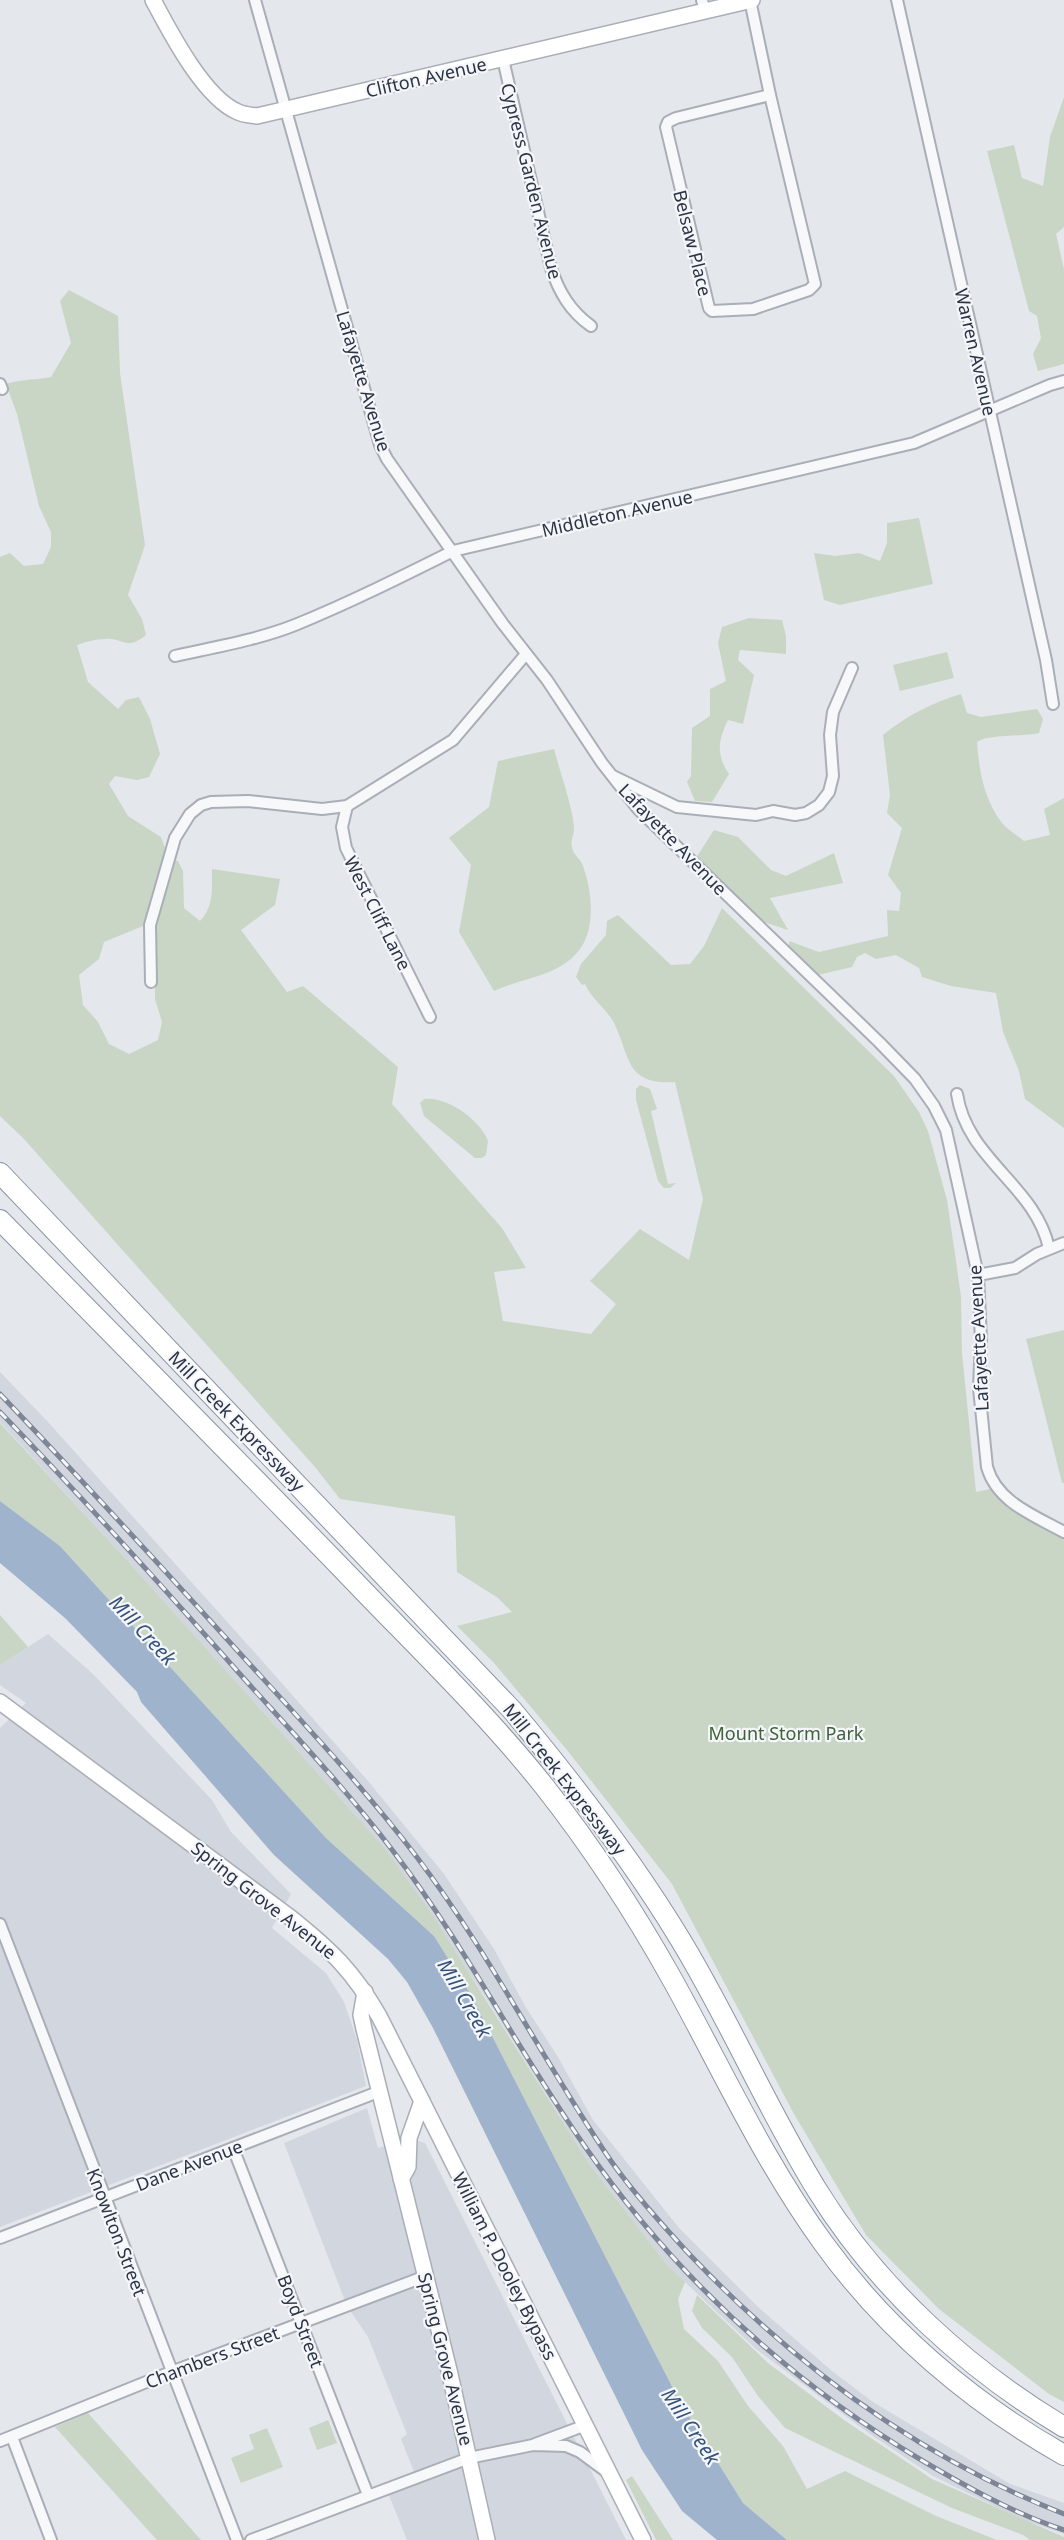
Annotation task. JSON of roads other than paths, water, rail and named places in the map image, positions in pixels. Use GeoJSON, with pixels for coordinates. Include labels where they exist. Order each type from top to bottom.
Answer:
{"type":"FeatureCollection","features":[{"type":"Feature","properties":{"kind":"highway","name":"Mill Creek Expressway"},"geometry":{"type":"LineString","coordinates":[[0,1173],[512,1710],[579,1790],[631,1862],[669,1921],[818,2192],[874,2269],[940,2334],[995,2379],[1064,2427]]}},
{"type":"Feature","properties":{"kind":"highway","name":"Mill Creek Expressway"},"geometry":{"type":"LineString","coordinates":[[0,1220],[410,1639],[542,1784],[609,1873],[670,1975],[796,2204],[850,2277],[911,2342],[942,2369],[1008,2420],[1064,2455]]}},
{"type":"Feature","properties":{"kind":"main road","name":"Clifton Avenue"},"geometry":{"type":"LineString","coordinates":[[153,0],[189,63],[222,101],[240,113],[257,116],[503,59],[703,6],[751,0]]}},
{"type":"Feature","properties":{"kind":"main road","name":"Spring Grove Avenue"},"geometry":{"type":"LineString","coordinates":[[1,1705],[324,1944],[343,1963],[365,1992],[361,2015],[378,2092],[384,2104],[426,2276],[487,2540]]}},
{"type":"Feature","properties":{"kind":"main road","name":"William P. Dooley Bypass"},"geometry":{"type":"LineString","coordinates":[[365,1992],[643,2540]]}},
{"type":"Feature","properties":{"kind":"main road","name":"Spring Grove Avenue"},"geometry":{"type":"LineString","coordinates":[[401,2179],[408,2166],[409,2138],[422,2101]]}},
{"type":"Feature","properties":{"kind":"street","name":"Lafayette Avenue"},"geometry":{"type":"LineString","coordinates":[[255,0],[380,445],[387,459],[638,809],[794,957],[915,1079],[934,1107],[946,1130],[978,1275],[981,1340],[980,1388],[990,1479],[995,1488],[1017,1506],[1064,1532]]}},
{"type":"Feature","properties":{"kind":"street","name":"Belsaw Place"},"geometry":{"type":"LineString","coordinates":[[751,0],[770,95],[815,284],[810,290],[753,309],[712,311],[709,308],[666,127],[668,122],[676,118],[770,95]]}},
{"type":"Feature","properties":{"kind":"street","name":"Warren Avenue"},"geometry":{"type":"LineString","coordinates":[[897,0],[1046,660],[1053,704]]}},
{"type":"Feature","properties":{"kind":"street","name":"Cypress Garden Avenue"},"geometry":{"type":"LineString","coordinates":[[503,59],[551,268],[557,285],[570,307],[591,326]]}},
{"type":"Feature","properties":{"kind":"street","name":"Middleton Avenue"},"geometry":{"type":"LineString","coordinates":[[175,656],[266,635],[294,626],[408,575],[453,551],[914,443],[1064,381]]}},
{"type":"Feature","properties":{"kind":"street"},"geometry":{"type":"LineString","coordinates":[[151,982],[150,925],[175,838],[190,814],[201,805],[211,801],[248,801],[322,809],[347,806],[453,740],[526,654]]}},
{"type":"Feature","properties":{"kind":"street"},"geometry":{"type":"LineString","coordinates":[[612,775],[677,807],[756,816],[773,811],[795,815],[806,813],[819,805],[829,792],[833,776],[830,735],[833,712],[852,668]]}},
{"type":"Feature","properties":{"kind":"street","name":"West Cliff Lane"},"geometry":{"type":"LineString","coordinates":[[347,806],[342,827],[346,848],[430,1017]]}},
{"type":"Feature","properties":{"kind":"street"},"geometry":{"type":"LineString","coordinates":[[957,1094],[969,1132],[1030,1205],[1045,1231],[1049,1248]]}},
{"type":"Feature","properties":{"kind":"street"},"geometry":{"type":"LineString","coordinates":[[978,1275],[1015,1268],[1049,1248],[1064,1243]]}},
{"type":"Feature","properties":{"kind":"street","name":"Knowlton Street"},"geometry":{"type":"LineString","coordinates":[[0,1924],[237,2540]]}},
{"type":"Feature","properties":{"kind":"street","name":"Dane Avenue"},"geometry":{"type":"LineString","coordinates":[[0,2238],[378,2092]]}},
{"type":"Feature","properties":{"kind":"street","name":"Boyd Street"},"geometry":{"type":"LineString","coordinates":[[233,2148],[368,2495]]}},
{"type":"Feature","properties":{"kind":"street","name":"Chambers Street"},"geometry":{"type":"LineString","coordinates":[[0,2441],[171,2372],[426,2276]]}},
{"type":"Feature","properties":{"kind":"street"},"geometry":{"type":"LineString","coordinates":[[250,2540],[469,2458],[533,2445],[586,2425]]}},
{"type":"Feature","properties":{"kind":"street"},"geometry":{"type":"LineString","coordinates":[[12,2437],[51,2540]]}},
{"type":"Feature","properties":{"kind":"street"},"geometry":{"type":"LineString","coordinates":[[533,2445],[566,2446],[580,2452],[610,2473]]}},
{"type":"Feature","properties":{"kind":"water","name":"Mill Creek"},"geometry":{"type":"Polygon","coordinates":[[[0,1501],[60,1546],[326,1838],[434,1936],[471,1995],[679,2400],[743,2503],[787,2540],[717,2540],[682,2511],[642,2450],[433,2028],[407,1982],[388,1959],[274,1855],[141,1702],[137,1692],[65,1618],[0,1563],[0,1501]]]}},
{"type":"Feature","properties":{"kind":"railway"},"geometry":{"type":"LineString","coordinates":[[0,1394],[305,1724],[395,1829],[468,1930],[611,2161],[692,2257],[775,2336],[864,2406],[960,2466],[1064,2514]]}},
{"type":"Feature","properties":{"kind":"railway"},"geometry":{"type":"LineString","coordinates":[[0,1412],[151,1574],[318,1760],[375,1828],[444,1923],[537,2074],[586,2148],[657,2240],[696,2282],[781,2361],[874,2430],[974,2490],[1009,2508],[1064,2530]]}},
{"type":"Feature","properties":{"kind":"park label","name":"Mount Storm Park"},"geometry":{"type":"Point","coordinates":[786,1733]}}]}
